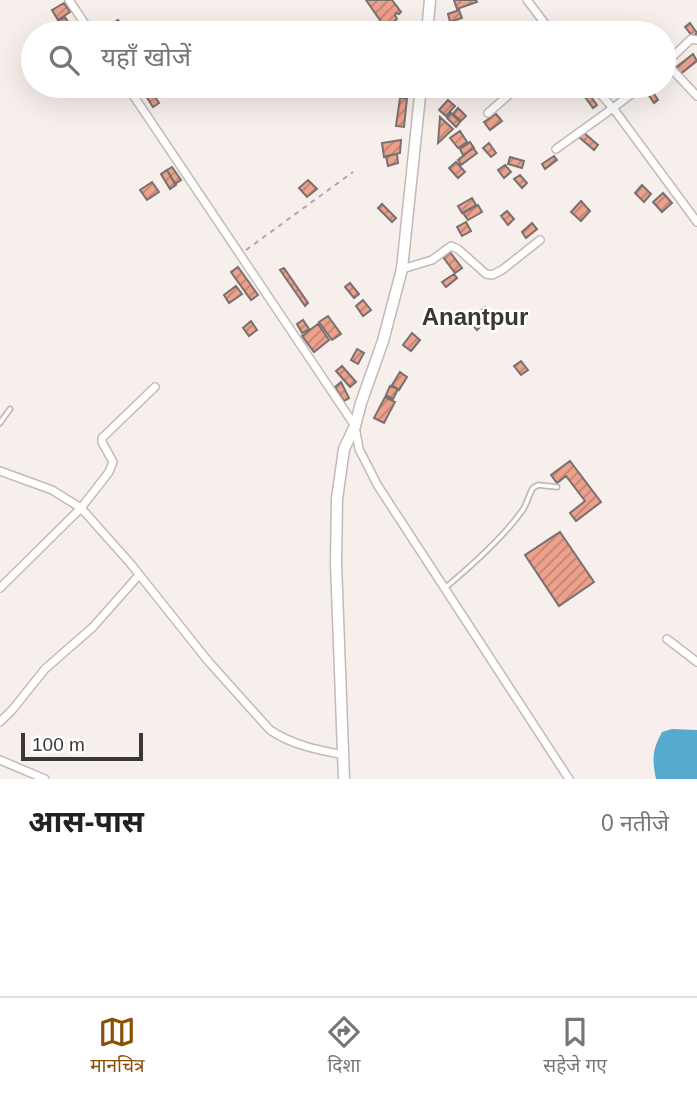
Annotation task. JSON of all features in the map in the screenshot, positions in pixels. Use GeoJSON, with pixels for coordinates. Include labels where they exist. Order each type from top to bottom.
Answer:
{"type":"FeatureCollection","features":[{"type":"Feature","properties":{"kind":"street"},"geometry":{"type":"LineString","coordinates":[[69,0],[83,21]]}},
{"type":"Feature","properties":{"kind":"street"},"geometry":{"type":"LineString","coordinates":[[428,21],[430,0]]}},
{"type":"Feature","properties":{"kind":"street"},"geometry":{"type":"LineString","coordinates":[[527,0],[543,21]]}},
{"type":"Feature","properties":{"kind":"street"},"geometry":{"type":"LineString","coordinates":[[676,53],[691,39],[697,40]]}},
{"type":"Feature","properties":{"kind":"street"},"geometry":{"type":"LineString","coordinates":[[676,75],[697,96]]}},
{"type":"Feature","properties":{"kind":"street"},"geometry":{"type":"LineString","coordinates":[[135,98],[355,426],[359,449],[377,486],[569,779]]}},
{"type":"Feature","properties":{"kind":"street"},"geometry":{"type":"LineString","coordinates":[[345,779],[336,563],[337,499],[344,449],[355,426],[360,403],[383,341],[402,269],[420,98]]}},
{"type":"Feature","properties":{"kind":"street"},"geometry":{"type":"LineString","coordinates":[[488,113],[505,98]]}},
{"type":"Feature","properties":{"kind":"street"},"geometry":{"type":"LineString","coordinates":[[604,98],[694,213],[697,222]]}},
{"type":"Feature","properties":{"kind":"street"},"geometry":{"type":"LineString","coordinates":[[556,149],[626,98]]}},
{"type":"Feature","properties":{"kind":"street"},"geometry":{"type":"LineString","coordinates":[[402,269],[432,260],[451,246],[486,274],[492,275],[540,240]]}},
{"type":"Feature","properties":{"kind":"street"},"geometry":{"type":"LineString","coordinates":[[0,588],[81,508],[112,467],[111,456],[102,438],[155,387]]}},
{"type":"Feature","properties":{"kind":"street"},"geometry":{"type":"LineString","coordinates":[[0,471],[52,490],[81,508],[208,661],[270,730],[302,745],[344,755]]}},
{"type":"Feature","properties":{"kind":"street"},"geometry":{"type":"LineString","coordinates":[[0,722],[45,669],[93,627],[139,575]]}},
{"type":"Feature","properties":{"kind":"street"},"geometry":{"type":"LineString","coordinates":[[667,639],[697,662]]}},
{"type":"Feature","properties":{"kind":"street"},"geometry":{"type":"LineString","coordinates":[[0,760],[45,779]]}},
{"type":"Feature","properties":{"kind":"lane"},"geometry":{"type":"LineString","coordinates":[[0,424],[9,410]]}},
{"type":"Feature","properties":{"kind":"lane"},"geometry":{"type":"LineString","coordinates":[[445,588],[515,519],[533,488],[538,485],[557,487]]}},
{"type":"Feature","properties":{"kind":"path"},"geometry":{"type":"LineString","coordinates":[[240,254],[353,172]]}},
{"type":"Feature","properties":{"kind":"water"},"geometry":{"type":"Polygon","coordinates":[[[672,729],[697,730],[697,779],[656,779],[656,744],[662,732],[672,729]]]}},
{"type":"Feature","properties":{"kind":"building"},"geometry":{"type":"Polygon","coordinates":[[[366,0],[392,0],[401,12],[396,13],[395,21],[381,21],[366,0]]]}},
{"type":"Feature","properties":{"kind":"building"},"geometry":{"type":"Polygon","coordinates":[[[454,0],[476,0],[477,2],[457,9],[454,0]]]}},
{"type":"Feature","properties":{"kind":"building"},"geometry":{"type":"Polygon","coordinates":[[[64,3],[70,12],[58,20],[52,10],[64,3]]]}},
{"type":"Feature","properties":{"kind":"building"},"geometry":{"type":"Polygon","coordinates":[[[459,10],[462,18],[450,21],[448,14],[459,10]]]}},
{"type":"Feature","properties":{"kind":"building"},"geometry":{"type":"Polygon","coordinates":[[[690,23],[697,33],[693,37],[685,27],[690,23]]]}},
{"type":"Feature","properties":{"kind":"building"},"geometry":{"type":"Polygon","coordinates":[[[693,54],[697,61],[679,75],[676,67],[693,54]]]}},
{"type":"Feature","properties":{"kind":"building"},"geometry":{"type":"Polygon","coordinates":[[[147,98],[156,98],[159,103],[153,107],[147,98]]]}},
{"type":"Feature","properties":{"kind":"building"},"geometry":{"type":"Polygon","coordinates":[[[400,98],[407,98],[404,127],[396,126],[400,98]]]}},
{"type":"Feature","properties":{"kind":"building"},"geometry":{"type":"Polygon","coordinates":[[[586,98],[592,98],[597,105],[593,108],[586,98]]]}},
{"type":"Feature","properties":{"kind":"building"},"geometry":{"type":"Polygon","coordinates":[[[448,100],[455,106],[446,116],[439,110],[448,100]]]}},
{"type":"Feature","properties":{"kind":"building"},"geometry":{"type":"Polygon","coordinates":[[[458,108],[466,116],[461,121],[453,114],[458,108]]]}},
{"type":"Feature","properties":{"kind":"building"},"geometry":{"type":"Polygon","coordinates":[[[451,113],[460,122],[456,127],[447,118],[451,113]]]}},
{"type":"Feature","properties":{"kind":"building"},"geometry":{"type":"Polygon","coordinates":[[[496,114],[502,121],[490,130],[484,122],[496,114]]]}},
{"type":"Feature","properties":{"kind":"building"},"geometry":{"type":"Polygon","coordinates":[[[440,117],[453,129],[438,143],[440,117]]]}},
{"type":"Feature","properties":{"kind":"building"},"geometry":{"type":"Polygon","coordinates":[[[460,131],[467,142],[458,148],[450,138],[460,131]]]}},
{"type":"Feature","properties":{"kind":"building"},"geometry":{"type":"Polygon","coordinates":[[[583,132],[598,145],[594,150],[579,137],[583,132]]]}},
{"type":"Feature","properties":{"kind":"building"},"geometry":{"type":"Polygon","coordinates":[[[401,140],[400,153],[384,157],[382,143],[401,140]]]}},
{"type":"Feature","properties":{"kind":"building"},"geometry":{"type":"Polygon","coordinates":[[[470,142],[474,148],[463,155],[460,149],[470,142]]]}},
{"type":"Feature","properties":{"kind":"building"},"geometry":{"type":"Polygon","coordinates":[[[489,143],[496,153],[491,157],[483,148],[489,143]]]}},
{"type":"Feature","properties":{"kind":"building"},"geometry":{"type":"Polygon","coordinates":[[[473,148],[477,153],[461,165],[458,160],[473,148]]]}},
{"type":"Feature","properties":{"kind":"building"},"geometry":{"type":"Polygon","coordinates":[[[397,154],[398,163],[388,166],[386,156],[397,154]]]}},
{"type":"Feature","properties":{"kind":"building"},"geometry":{"type":"Polygon","coordinates":[[[554,156],[557,160],[545,169],[542,164],[554,156]]]}},
{"type":"Feature","properties":{"kind":"building"},"geometry":{"type":"Polygon","coordinates":[[[510,157],[524,161],[522,168],[508,164],[510,157]]]}},
{"type":"Feature","properties":{"kind":"building"},"geometry":{"type":"Polygon","coordinates":[[[456,162],[465,172],[458,178],[449,168],[456,162]]]}},
{"type":"Feature","properties":{"kind":"building"},"geometry":{"type":"Polygon","coordinates":[[[505,165],[511,172],[504,178],[498,170],[505,165]]]}},
{"type":"Feature","properties":{"kind":"building"},"geometry":{"type":"Polygon","coordinates":[[[172,167],[181,180],[175,184],[167,170],[172,167]]]}},
{"type":"Feature","properties":{"kind":"building"},"geometry":{"type":"Polygon","coordinates":[[[167,170],[176,185],[170,189],[161,174],[167,170]]]}},
{"type":"Feature","properties":{"kind":"building"},"geometry":{"type":"Polygon","coordinates":[[[520,175],[527,183],[522,188],[514,179],[520,175]]]}},
{"type":"Feature","properties":{"kind":"building"},"geometry":{"type":"Polygon","coordinates":[[[308,180],[317,189],[307,197],[299,188],[308,180]]]}},
{"type":"Feature","properties":{"kind":"building"},"geometry":{"type":"Polygon","coordinates":[[[152,182],[159,192],[147,200],[140,190],[152,182]]]}},
{"type":"Feature","properties":{"kind":"building"},"geometry":{"type":"Polygon","coordinates":[[[642,185],[651,194],[644,202],[635,193],[642,185]]]}},
{"type":"Feature","properties":{"kind":"building"},"geometry":{"type":"Polygon","coordinates":[[[663,193],[672,203],[662,212],[653,202],[663,193]]]}},
{"type":"Feature","properties":{"kind":"building"},"geometry":{"type":"Polygon","coordinates":[[[472,198],[476,205],[462,213],[458,206],[472,198]]]}},
{"type":"Feature","properties":{"kind":"building"},"geometry":{"type":"Polygon","coordinates":[[[581,201],[590,211],[581,221],[571,212],[581,201]]]}},
{"type":"Feature","properties":{"kind":"building"},"geometry":{"type":"Polygon","coordinates":[[[382,204],[396,218],[392,222],[378,208],[382,204]]]}},
{"type":"Feature","properties":{"kind":"building"},"geometry":{"type":"Polygon","coordinates":[[[478,205],[482,212],[468,220],[463,213],[478,205]]]}},
{"type":"Feature","properties":{"kind":"building"},"geometry":{"type":"Polygon","coordinates":[[[507,211],[514,219],[508,225],[501,216],[507,211]]]}},
{"type":"Feature","properties":{"kind":"building"},"geometry":{"type":"Polygon","coordinates":[[[466,222],[471,231],[462,236],[457,227],[466,222]]]}},
{"type":"Feature","properties":{"kind":"building"},"geometry":{"type":"Polygon","coordinates":[[[532,223],[537,229],[526,238],[522,232],[532,223]]]}},
{"type":"Feature","properties":{"kind":"building"},"geometry":{"type":"Polygon","coordinates":[[[450,252],[462,268],[455,273],[443,257],[450,252]]]}},
{"type":"Feature","properties":{"kind":"building"},"geometry":{"type":"Polygon","coordinates":[[[238,267],[258,295],[251,300],[231,272],[238,267]]]}},
{"type":"Feature","properties":{"kind":"building"},"geometry":{"type":"Polygon","coordinates":[[[284,268],[308,303],[305,306],[280,270],[284,268]]]}},
{"type":"Feature","properties":{"kind":"building"},"geometry":{"type":"Polygon","coordinates":[[[454,274],[457,278],[446,287],[442,282],[454,274]]]}},
{"type":"Feature","properties":{"kind":"building"},"geometry":{"type":"Polygon","coordinates":[[[350,283],[359,294],[354,298],[345,287],[350,283]]]}},
{"type":"Feature","properties":{"kind":"building"},"geometry":{"type":"Polygon","coordinates":[[[236,286],[242,294],[229,303],[224,295],[236,286]]]}},
{"type":"Feature","properties":{"kind":"building"},"geometry":{"type":"Polygon","coordinates":[[[363,300],[371,310],[363,316],[356,306],[363,300]]]}},
{"type":"Feature","properties":{"kind":"building"},"geometry":{"type":"Polygon","coordinates":[[[485,307],[493,315],[477,330],[469,321],[485,307]]]}},
{"type":"Feature","properties":{"kind":"building"},"geometry":{"type":"Polygon","coordinates":[[[328,316],[341,334],[332,340],[319,322],[328,316]]]}},
{"type":"Feature","properties":{"kind":"building"},"geometry":{"type":"Polygon","coordinates":[[[303,320],[309,329],[302,333],[297,324],[303,320]]]}},
{"type":"Feature","properties":{"kind":"building"},"geometry":{"type":"Polygon","coordinates":[[[251,321],[257,330],[249,336],[243,328],[251,321]]]}},
{"type":"Feature","properties":{"kind":"building"},"geometry":{"type":"Polygon","coordinates":[[[318,324],[329,340],[314,352],[302,336],[318,324]]]}},
{"type":"Feature","properties":{"kind":"building"},"geometry":{"type":"Polygon","coordinates":[[[412,333],[420,340],[411,351],[403,345],[412,333]]]}},
{"type":"Feature","properties":{"kind":"building"},"geometry":{"type":"Polygon","coordinates":[[[357,349],[364,353],[358,364],[351,360],[357,349]]]}},
{"type":"Feature","properties":{"kind":"building"},"geometry":{"type":"Polygon","coordinates":[[[521,361],[528,370],[521,375],[514,366],[521,361]]]}},
{"type":"Feature","properties":{"kind":"building"},"geometry":{"type":"Polygon","coordinates":[[[342,366],[356,382],[350,387],[336,371],[342,366]]]}},
{"type":"Feature","properties":{"kind":"building"},"geometry":{"type":"Polygon","coordinates":[[[400,372],[407,377],[399,390],[392,385],[400,372]]]}},
{"type":"Feature","properties":{"kind":"building"},"geometry":{"type":"Polygon","coordinates":[[[341,382],[349,398],[344,401],[335,387],[341,382]]]}},
{"type":"Feature","properties":{"kind":"building"},"geometry":{"type":"Polygon","coordinates":[[[390,386],[398,389],[393,399],[386,395],[390,386]]]}},
{"type":"Feature","properties":{"kind":"building"},"geometry":{"type":"Polygon","coordinates":[[[385,397],[395,402],[384,423],[374,418],[385,397]]]}},
{"type":"Feature","properties":{"kind":"building"},"geometry":{"type":"Polygon","coordinates":[[[570,461],[601,502],[576,521],[570,513],[585,501],[566,476],[557,483],[551,475],[570,461]]]}},
{"type":"Feature","properties":{"kind":"building"},"geometry":{"type":"Polygon","coordinates":[[[560,532],[594,582],[559,606],[525,555],[560,532]]]}},
{"type":"Feature","properties":{"kind":"district","name":"Anantpur"},"geometry":{"type":"Point","coordinates":[475,316]}}]}
